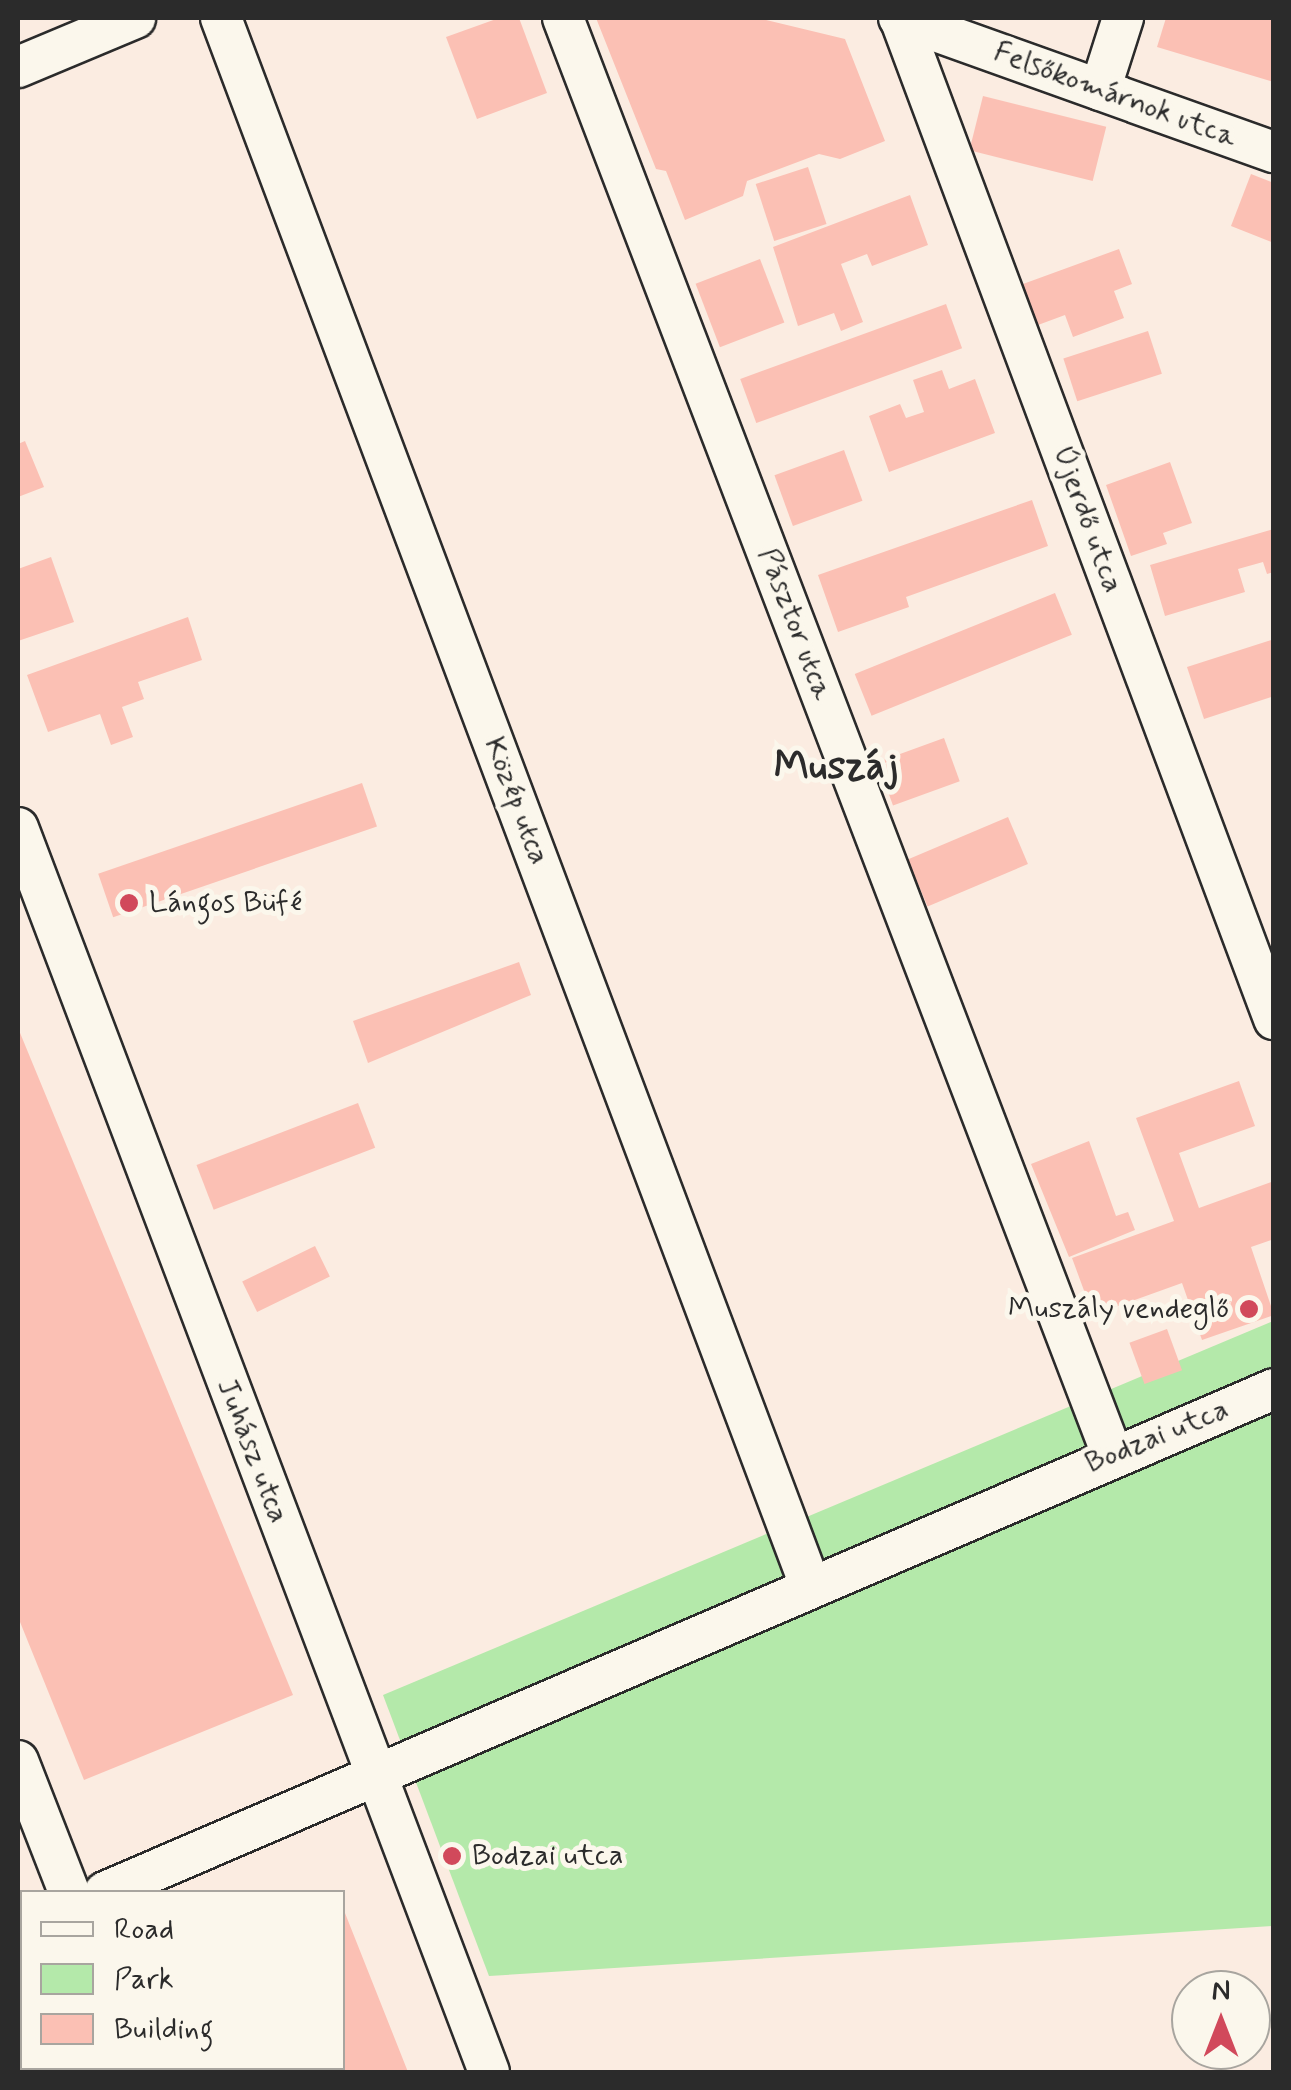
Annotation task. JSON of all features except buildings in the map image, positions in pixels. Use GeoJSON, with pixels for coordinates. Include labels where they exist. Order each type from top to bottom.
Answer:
{"type":"FeatureCollection","features":[{"type":"Feature","properties":{"kind":"street"},"geometry":{"type":"LineString","coordinates":[[18,67],[135,18]]}},
{"type":"Feature","properties":{"kind":"street","name":"Közép utca"},"geometry":{"type":"LineString","coordinates":[[221,18],[810,1586]]}},
{"type":"Feature","properties":{"kind":"street","name":"Pásztor utca"},"geometry":{"type":"LineString","coordinates":[[563,18],[1112,1454]]}},
{"type":"Feature","properties":{"kind":"street","name":"Felsőkomárnok utca"},"geometry":{"type":"LineString","coordinates":[[900,18],[1274,152]]}},
{"type":"Feature","properties":{"kind":"street","name":"Újerdő utca"},"geometry":{"type":"LineString","coordinates":[[900,18],[1274,1020]]}},
{"type":"Feature","properties":{"kind":"street"},"geometry":{"type":"LineString","coordinates":[[1100,90],[1123,18]]}},
{"type":"Feature","properties":{"kind":"street","name":"Juhász utca"},"geometry":{"type":"LineString","coordinates":[[18,828],[489,2072]]}},
{"type":"Feature","properties":{"kind":"street","name":"Bodzai utca"},"geometry":{"type":"LineString","coordinates":[[111,1890],[1112,1454],[1274,1389]]}},
{"type":"Feature","properties":{"kind":"street"},"geometry":{"type":"LineString","coordinates":[[22,1787],[68,1890]]}},
{"type":"Feature","properties":{"kind":"green space"},"geometry":{"type":"Polygon","coordinates":[[[1273,1321],[1273,1926],[489,1976],[383,1695],[1273,1321]]]}},
{"type":"Feature","properties":{"kind":"place","name":"Lángos Büfé"},"geometry":{"type":"Point","coordinates":[129,903]}},
{"type":"Feature","properties":{"kind":"place","name":"Muszály vendeglő"},"geometry":{"type":"Point","coordinates":[1249,1309]}},
{"type":"Feature","properties":{"kind":"place","name":"Bodzai utca"},"geometry":{"type":"Point","coordinates":[452,1856]}},
{"type":"Feature","properties":{"kind":"district","name":"Muszáj"},"geometry":{"type":"Point","coordinates":[836,767]}}]}
